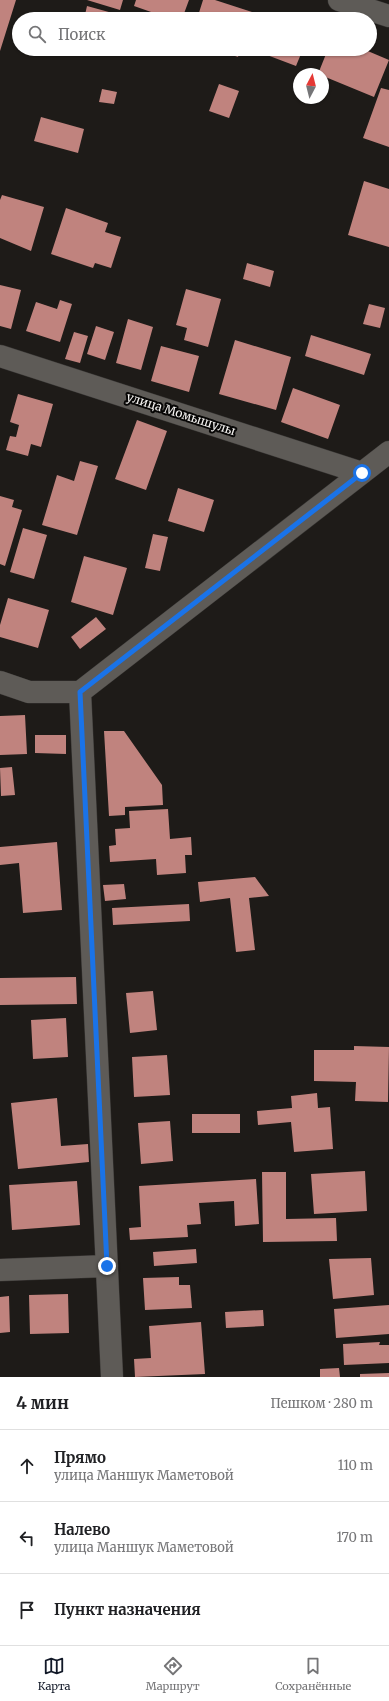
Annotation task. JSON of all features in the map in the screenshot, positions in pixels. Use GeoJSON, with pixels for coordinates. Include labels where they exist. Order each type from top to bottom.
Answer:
{"type":"FeatureCollection","features":[{"type":"Feature","properties":{"kind":"street"},"geometry":{"type":"LineString","coordinates":[[339,0],[376,12]]}},
{"type":"Feature","properties":{"kind":"street"},"geometry":{"type":"LineString","coordinates":[[377,12],[389,16]]}},
{"type":"Feature","properties":{"kind":"street","name":"улица Момышулы"},"geometry":{"type":"LineString","coordinates":[[0,356],[362,473]]}},
{"type":"Feature","properties":{"kind":"street"},"geometry":{"type":"LineString","coordinates":[[0,682],[29,692],[80,692],[389,452]]}},
{"type":"Feature","properties":{"kind":"street"},"geometry":{"type":"LineString","coordinates":[[80,692],[112,1377]]}},
{"type":"Feature","properties":{"kind":"street"},"geometry":{"type":"LineString","coordinates":[[0,1270],[107,1266]]}},
{"type":"Feature","properties":{"kind":"building"},"geometry":{"type":"Polygon","coordinates":[[[0,0],[16,0],[12,12],[0,51],[0,0]]]}},
{"type":"Feature","properties":{"kind":"building"},"geometry":{"type":"Polygon","coordinates":[[[87,0],[123,0],[120,10],[87,0]]]}},
{"type":"Feature","properties":{"kind":"building"},"geometry":{"type":"Polygon","coordinates":[[[136,0],[189,0],[185,12],[151,12],[134,6],[136,0]]]}},
{"type":"Feature","properties":{"kind":"building"},"geometry":{"type":"Polygon","coordinates":[[[203,0],[215,0],[252,12],[199,12],[203,0]]]}},
{"type":"Feature","properties":{"kind":"building"},"geometry":{"type":"Polygon","coordinates":[[[87,6],[109,12],[86,12],[87,6]]]}},
{"type":"Feature","properties":{"kind":"building"},"geometry":{"type":"Polygon","coordinates":[[[377,55],[389,60],[374,97],[329,78],[329,68],[320,68],[325,56],[377,55]]]}},
{"type":"Feature","properties":{"kind":"building"},"geometry":{"type":"Polygon","coordinates":[[[270,56],[300,56],[296,66],[270,56]]]}},
{"type":"Feature","properties":{"kind":"building"},"geometry":{"type":"Polygon","coordinates":[[[219,84],[239,91],[229,118],[209,111],[219,84]]]}},
{"type":"Feature","properties":{"kind":"building"},"geometry":{"type":"Polygon","coordinates":[[[381,88],[389,90],[389,147],[363,138],[381,88]]]}},
{"type":"Feature","properties":{"kind":"building"},"geometry":{"type":"Polygon","coordinates":[[[102,89],[117,92],[114,104],[99,102],[102,89]]]}},
{"type":"Feature","properties":{"kind":"building"},"geometry":{"type":"Polygon","coordinates":[[[41,117],[84,129],[78,153],[34,141],[41,117]]]}},
{"type":"Feature","properties":{"kind":"building"},"geometry":{"type":"Polygon","coordinates":[[[364,181],[389,189],[389,247],[348,235],[364,181]]]}},
{"type":"Feature","properties":{"kind":"building"},"geometry":{"type":"Polygon","coordinates":[[[2,195],[44,207],[31,251],[0,238],[0,200],[2,195]]]}},
{"type":"Feature","properties":{"kind":"building"},"geometry":{"type":"Polygon","coordinates":[[[66,208],[108,223],[105,232],[121,237],[111,268],[95,263],[93,268],[51,254],[66,208]]]}},
{"type":"Feature","properties":{"kind":"building"},"geometry":{"type":"Polygon","coordinates":[[[247,263],[274,271],[270,287],[243,279],[247,263]]]}},
{"type":"Feature","properties":{"kind":"building"},"geometry":{"type":"Polygon","coordinates":[[[0,285],[21,290],[11,329],[0,326],[0,285]]]}},
{"type":"Feature","properties":{"kind":"building"},"geometry":{"type":"Polygon","coordinates":[[[186,289],[221,299],[208,347],[184,340],[187,328],[176,325],[186,289]]]}},
{"type":"Feature","properties":{"kind":"building"},"geometry":{"type":"Polygon","coordinates":[[[60,300],[72,304],[60,342],[26,331],[36,302],[57,309],[60,300]]]}},
{"type":"Feature","properties":{"kind":"building"},"geometry":{"type":"Polygon","coordinates":[[[369,304],[385,308],[380,328],[363,324],[369,304]]]}},
{"type":"Feature","properties":{"kind":"building"},"geometry":{"type":"Polygon","coordinates":[[[128,319],[153,327],[141,370],[116,363],[128,319]]]}},
{"type":"Feature","properties":{"kind":"building"},"geometry":{"type":"Polygon","coordinates":[[[96,326],[114,332],[105,360],[87,354],[96,326]]]}},
{"type":"Feature","properties":{"kind":"building"},"geometry":{"type":"Polygon","coordinates":[[[74,332],[88,336],[80,363],[65,359],[74,332]]]}},
{"type":"Feature","properties":{"kind":"building"},"geometry":{"type":"Polygon","coordinates":[[[311,335],[371,354],[364,375],[305,356],[311,335]]]}},
{"type":"Feature","properties":{"kind":"building"},"geometry":{"type":"Polygon","coordinates":[[[235,340],[291,357],[276,410],[219,394],[235,340]]]}},
{"type":"Feature","properties":{"kind":"building"},"geometry":{"type":"Polygon","coordinates":[[[161,346],[199,356],[189,392],[151,381],[161,346]]]}},
{"type":"Feature","properties":{"kind":"building"},"geometry":{"type":"Polygon","coordinates":[[[293,388],[340,405],[328,439],[281,422],[293,388]]]}},
{"type":"Feature","properties":{"kind":"building"},"geometry":{"type":"Polygon","coordinates":[[[18,394],[53,404],[41,447],[31,444],[28,456],[6,450],[10,436],[16,437],[19,425],[10,422],[18,394]]]}},
{"type":"Feature","properties":{"kind":"building"},"geometry":{"type":"Polygon","coordinates":[[[137,420],[167,431],[146,490],[115,479],[137,420]]]}},
{"type":"Feature","properties":{"kind":"building"},"geometry":{"type":"Polygon","coordinates":[[[80,461],[98,466],[77,535],[42,525],[57,475],[74,481],[80,461]]]}},
{"type":"Feature","properties":{"kind":"building"},"geometry":{"type":"Polygon","coordinates":[[[178,488],[214,500],[204,532],[168,521],[178,488]]]}},
{"type":"Feature","properties":{"kind":"building"},"geometry":{"type":"Polygon","coordinates":[[[0,496],[14,500],[12,507],[22,510],[5,566],[0,564],[0,496]]]}},
{"type":"Feature","properties":{"kind":"building"},"geometry":{"type":"Polygon","coordinates":[[[23,528],[47,535],[34,579],[10,572],[23,528]]]}},
{"type":"Feature","properties":{"kind":"building"},"geometry":{"type":"Polygon","coordinates":[[[153,534],[168,537],[160,571],[145,568],[153,534]]]}},
{"type":"Feature","properties":{"kind":"building"},"geometry":{"type":"Polygon","coordinates":[[[84,556],[127,568],[113,615],[71,602],[84,556]]]}},
{"type":"Feature","properties":{"kind":"building"},"geometry":{"type":"Polygon","coordinates":[[[8,598],[49,610],[38,648],[0,637],[0,625],[8,598]]]}},
{"type":"Feature","properties":{"kind":"building"},"geometry":{"type":"Polygon","coordinates":[[[96,617],[106,629],[80,649],[71,637],[96,617]]]}},
{"type":"Feature","properties":{"kind":"building"},"geometry":{"type":"Polygon","coordinates":[[[25,715],[27,754],[0,755],[0,716],[25,715]]]}},
{"type":"Feature","properties":{"kind":"building"},"geometry":{"type":"Polygon","coordinates":[[[104,731],[124,731],[162,785],[163,805],[125,807],[125,815],[109,816],[104,731]]]}},
{"type":"Feature","properties":{"kind":"building"},"geometry":{"type":"Polygon","coordinates":[[[35,735],[66,735],[66,754],[35,753],[35,735]]]}},
{"type":"Feature","properties":{"kind":"building"},"geometry":{"type":"Polygon","coordinates":[[[12,767],[15,795],[1,796],[0,768],[12,767]]]}},
{"type":"Feature","properties":{"kind":"building"},"geometry":{"type":"Polygon","coordinates":[[[168,809],[170,839],[191,837],[192,855],[185,855],[186,873],[157,875],[156,859],[110,862],[109,846],[116,845],[115,829],[130,828],[129,811],[168,809]]]}},
{"type":"Feature","properties":{"kind":"building"},"geometry":{"type":"Polygon","coordinates":[[[57,842],[62,910],[23,913],[19,863],[0,865],[0,847],[57,842]]]}},
{"type":"Feature","properties":{"kind":"building"},"geometry":{"type":"Polygon","coordinates":[[[255,877],[269,896],[249,898],[255,950],[236,952],[230,898],[200,902],[198,882],[255,877]]]}},
{"type":"Feature","properties":{"kind":"building"},"geometry":{"type":"Polygon","coordinates":[[[124,884],[126,899],[105,901],[103,885],[124,884]]]}},
{"type":"Feature","properties":{"kind":"building"},"geometry":{"type":"Polygon","coordinates":[[[189,904],[190,921],[113,925],[112,908],[189,904]]]}},
{"type":"Feature","properties":{"kind":"building"},"geometry":{"type":"Polygon","coordinates":[[[76,977],[77,1004],[0,1005],[0,978],[76,977]]]}},
{"type":"Feature","properties":{"kind":"building"},"geometry":{"type":"Polygon","coordinates":[[[153,991],[157,1030],[130,1033],[126,993],[153,991]]]}},
{"type":"Feature","properties":{"kind":"building"},"geometry":{"type":"Polygon","coordinates":[[[66,1018],[68,1057],[33,1059],[31,1020],[66,1018]]]}},
{"type":"Feature","properties":{"kind":"building"},"geometry":{"type":"Polygon","coordinates":[[[354,1046],[389,1047],[388,1102],[355,1101],[356,1082],[314,1081],[314,1050],[354,1050],[354,1046]]]}},
{"type":"Feature","properties":{"kind":"building"},"geometry":{"type":"Polygon","coordinates":[[[167,1055],[170,1095],[134,1097],[132,1057],[167,1055]]]}},
{"type":"Feature","properties":{"kind":"building"},"geometry":{"type":"Polygon","coordinates":[[[317,1093],[318,1108],[330,1107],[333,1149],[294,1152],[291,1122],[258,1125],[257,1111],[292,1108],[291,1096],[317,1093]]]}},
{"type":"Feature","properties":{"kind":"building"},"geometry":{"type":"Polygon","coordinates":[[[57,1098],[61,1146],[88,1144],[89,1162],[18,1169],[11,1103],[57,1098]]]}},
{"type":"Feature","properties":{"kind":"building"},"geometry":{"type":"Polygon","coordinates":[[[192,1114],[240,1114],[240,1133],[192,1133],[192,1114]]]}},
{"type":"Feature","properties":{"kind":"building"},"geometry":{"type":"Polygon","coordinates":[[[170,1121],[173,1161],[141,1164],[138,1123],[170,1121]]]}},
{"type":"Feature","properties":{"kind":"building"},"geometry":{"type":"Polygon","coordinates":[[[365,1171],[367,1211],[314,1214],[311,1174],[365,1171]]]}},
{"type":"Feature","properties":{"kind":"building"},"geometry":{"type":"Polygon","coordinates":[[[262,1172],[286,1172],[286,1219],[336,1218],[337,1241],[263,1242],[262,1172]]]}},
{"type":"Feature","properties":{"kind":"building"},"geometry":{"type":"Polygon","coordinates":[[[256,1179],[259,1224],[235,1226],[234,1201],[199,1203],[201,1224],[187,1225],[188,1237],[130,1240],[129,1228],[141,1227],[139,1186],[256,1179]]]}},
{"type":"Feature","properties":{"kind":"building"},"geometry":{"type":"Polygon","coordinates":[[[77,1181],[80,1225],[12,1230],[9,1185],[77,1181]]]}},
{"type":"Feature","properties":{"kind":"building"},"geometry":{"type":"Polygon","coordinates":[[[196,1249],[197,1263],[154,1266],[153,1252],[196,1249]]]}},
{"type":"Feature","properties":{"kind":"building"},"geometry":{"type":"Polygon","coordinates":[[[371,1258],[374,1295],[333,1299],[329,1259],[371,1258]]]}},
{"type":"Feature","properties":{"kind":"building"},"geometry":{"type":"Polygon","coordinates":[[[179,1277],[179,1285],[190,1285],[192,1308],[145,1310],[143,1278],[179,1277]]]}},
{"type":"Feature","properties":{"kind":"building"},"geometry":{"type":"Polygon","coordinates":[[[68,1294],[69,1333],[30,1334],[29,1295],[68,1294]]]}},
{"type":"Feature","properties":{"kind":"building"},"geometry":{"type":"Polygon","coordinates":[[[9,1296],[10,1332],[0,1333],[0,1297],[9,1296]]]}},
{"type":"Feature","properties":{"kind":"building"},"geometry":{"type":"Polygon","coordinates":[[[389,1305],[389,1334],[336,1338],[334,1309],[389,1305]]]}},
{"type":"Feature","properties":{"kind":"building"},"geometry":{"type":"Polygon","coordinates":[[[263,1310],[264,1326],[226,1328],[225,1312],[263,1310]]]}},
{"type":"Feature","properties":{"kind":"building"},"geometry":{"type":"Polygon","coordinates":[[[201,1322],[205,1374],[135,1377],[134,1359],[151,1358],[149,1326],[201,1322]]]}},
{"type":"Feature","properties":{"kind":"building"},"geometry":{"type":"Polygon","coordinates":[[[380,1342],[379,1345],[389,1345],[389,1363],[344,1365],[343,1344],[380,1342]]]}},
{"type":"Feature","properties":{"kind":"building"},"geometry":{"type":"Polygon","coordinates":[[[339,1368],[340,1377],[320,1377],[320,1369],[339,1368]]]}},
{"type":"Feature","properties":{"kind":"building"},"geometry":{"type":"Polygon","coordinates":[[[389,1373],[389,1377],[360,1377],[360,1374],[389,1373]]]}},
{"type":"Feature","properties":{"kind":"route"},"geometry":{"type":"LineString","coordinates":[[107,1266],[80,692],[362,473]]}}]}
